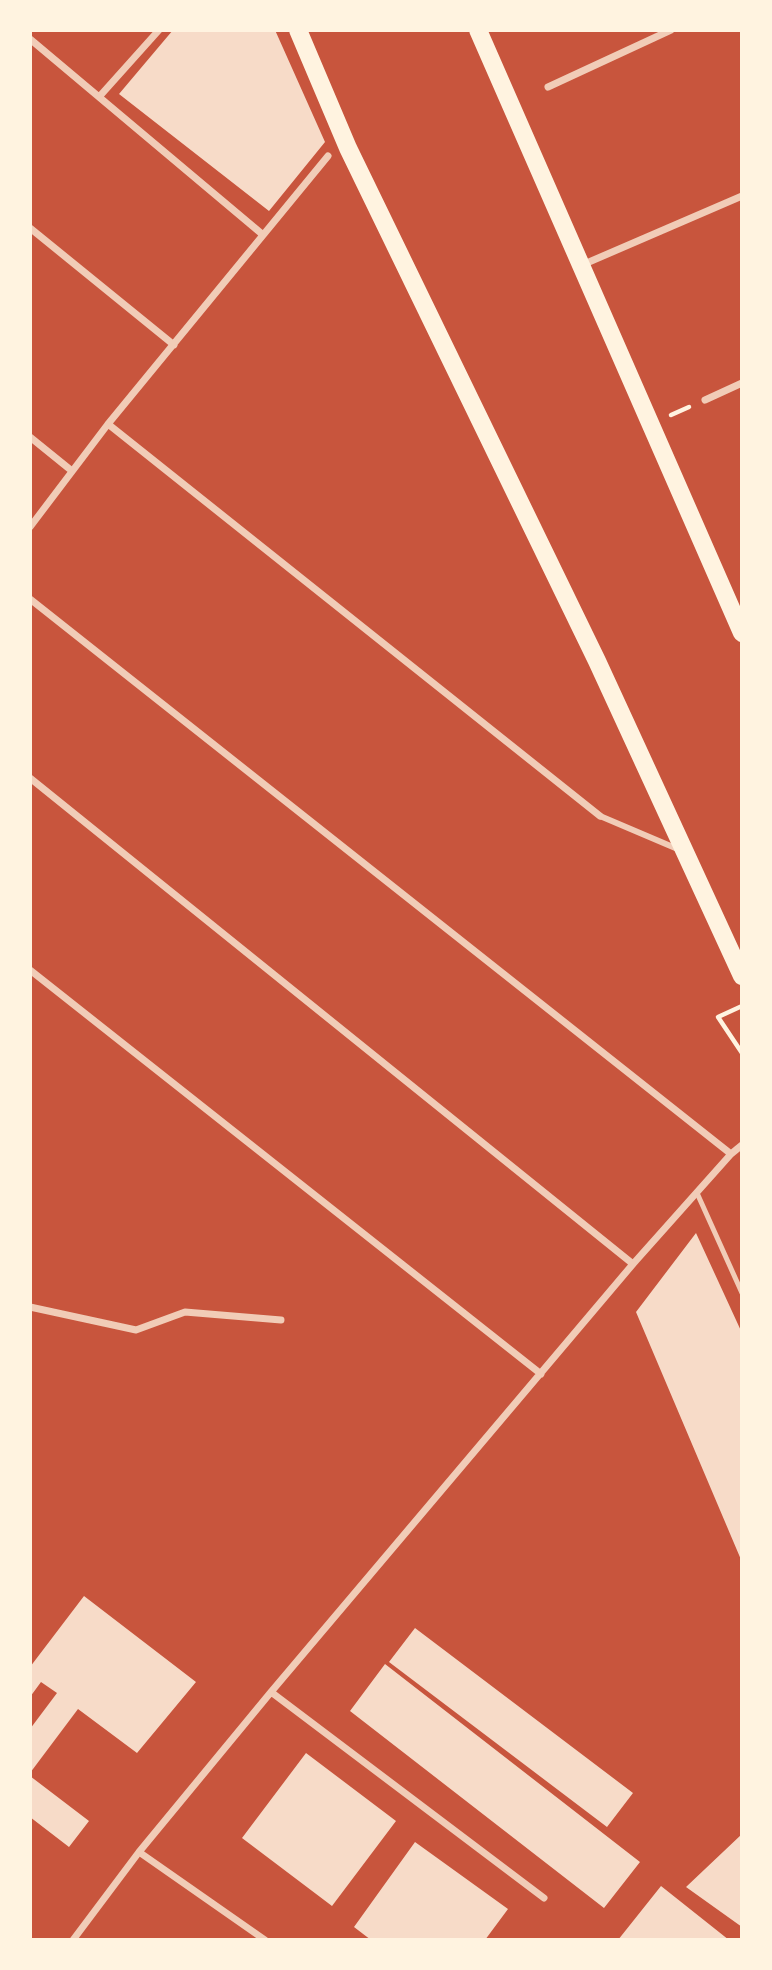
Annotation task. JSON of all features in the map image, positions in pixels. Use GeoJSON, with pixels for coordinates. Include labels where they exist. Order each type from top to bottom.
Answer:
{"type":"FeatureCollection","features":[{"type":"Feature","properties":{"kind":"main road"},"geometry":{"type":"LineString","coordinates":[[298,30],[348,148],[462,378],[688,854],[742,976]]}},
{"type":"Feature","properties":{"kind":"main road"},"geometry":{"type":"LineString","coordinates":[[478,30],[742,632]]}},
{"type":"Feature","properties":{"kind":"street"},"geometry":{"type":"LineString","coordinates":[[99,97],[159,30]]}},
{"type":"Feature","properties":{"kind":"street"},"geometry":{"type":"LineString","coordinates":[[548,87],[671,30]]}},
{"type":"Feature","properties":{"kind":"street"},"geometry":{"type":"LineString","coordinates":[[30,38],[262,234]]}},
{"type":"Feature","properties":{"kind":"street"},"geometry":{"type":"LineString","coordinates":[[30,527],[108,424],[262,234],[328,156],[348,148]]}},
{"type":"Feature","properties":{"kind":"street"},"geometry":{"type":"LineString","coordinates":[[581,265],[742,196]]}},
{"type":"Feature","properties":{"kind":"street"},"geometry":{"type":"LineString","coordinates":[[30,228],[174,345]]}},
{"type":"Feature","properties":{"kind":"street"},"geometry":{"type":"LineString","coordinates":[[705,400],[742,383]]}},
{"type":"Feature","properties":{"kind":"street"},"geometry":{"type":"LineString","coordinates":[[108,424],[600,816],[688,854]]}},
{"type":"Feature","properties":{"kind":"street"},"geometry":{"type":"LineString","coordinates":[[30,437],[72,471]]}},
{"type":"Feature","properties":{"kind":"street"},"geometry":{"type":"LineString","coordinates":[[30,599],[730,1154]]}},
{"type":"Feature","properties":{"kind":"street"},"geometry":{"type":"LineString","coordinates":[[30,778],[634,1264]]}},
{"type":"Feature","properties":{"kind":"street"},"geometry":{"type":"LineString","coordinates":[[30,970],[541,1374]]}},
{"type":"Feature","properties":{"kind":"street"},"geometry":{"type":"LineString","coordinates":[[74,1940],[139,1852],[271,1692],[634,1264],[730,1154],[742,1145]]}},
{"type":"Feature","properties":{"kind":"street"},"geometry":{"type":"LineString","coordinates":[[30,1307],[136,1330],[185,1312],[281,1320]]}},
{"type":"Feature","properties":{"kind":"street"},"geometry":{"type":"LineString","coordinates":[[271,1692],[544,1898]]}},
{"type":"Feature","properties":{"kind":"street"},"geometry":{"type":"LineString","coordinates":[[139,1852],[265,1940]]}},
{"type":"Feature","properties":{"kind":"lane"},"geometry":{"type":"LineString","coordinates":[[697,1192],[742,1293]]}},
{"type":"Feature","properties":{"kind":"path"},"geometry":{"type":"LineString","coordinates":[[651,424],[705,400]]}},
{"type":"Feature","properties":{"kind":"path"},"geometry":{"type":"LineString","coordinates":[[742,1006],[718,1017],[742,1053]]}},
{"type":"Feature","properties":{"kind":"building"},"geometry":{"type":"Polygon","coordinates":[[[173,30],[275,30],[325,142],[269,211],[119,94],[173,30]]]}},
{"type":"Feature","properties":{"kind":"building"},"geometry":{"type":"Polygon","coordinates":[[[696,1233],[742,1333],[742,1562],[636,1312],[696,1233]]]}},
{"type":"Feature","properties":{"kind":"building"},"geometry":{"type":"Polygon","coordinates":[[[84,1596],[196,1682],[137,1753],[78,1709],[30,1773],[30,1729],[57,1693],[41,1682],[30,1697],[30,1667],[84,1596]]]}},
{"type":"Feature","properties":{"kind":"building"},"geometry":{"type":"Polygon","coordinates":[[[415,1628],[633,1793],[607,1827],[389,1662],[415,1628]]]}},
{"type":"Feature","properties":{"kind":"building"},"geometry":{"type":"Polygon","coordinates":[[[385,1664],[640,1862],[604,1908],[350,1711],[385,1664]]]}},
{"type":"Feature","properties":{"kind":"building"},"geometry":{"type":"Polygon","coordinates":[[[306,1753],[396,1821],[332,1906],[242,1838],[306,1753]]]}},
{"type":"Feature","properties":{"kind":"building"},"geometry":{"type":"Polygon","coordinates":[[[30,1776],[89,1821],[69,1847],[30,1817],[30,1776]]]}},
{"type":"Feature","properties":{"kind":"building"},"geometry":{"type":"Polygon","coordinates":[[[742,1834],[742,1927],[686,1887],[742,1834]]]}},
{"type":"Feature","properties":{"kind":"building"},"geometry":{"type":"Polygon","coordinates":[[[415,1842],[508,1909],[485,1940],[371,1940],[354,1927],[415,1842]]]}},
{"type":"Feature","properties":{"kind":"building"},"geometry":{"type":"Polygon","coordinates":[[[661,1886],[729,1940],[618,1940],[661,1886]]]}}]}
